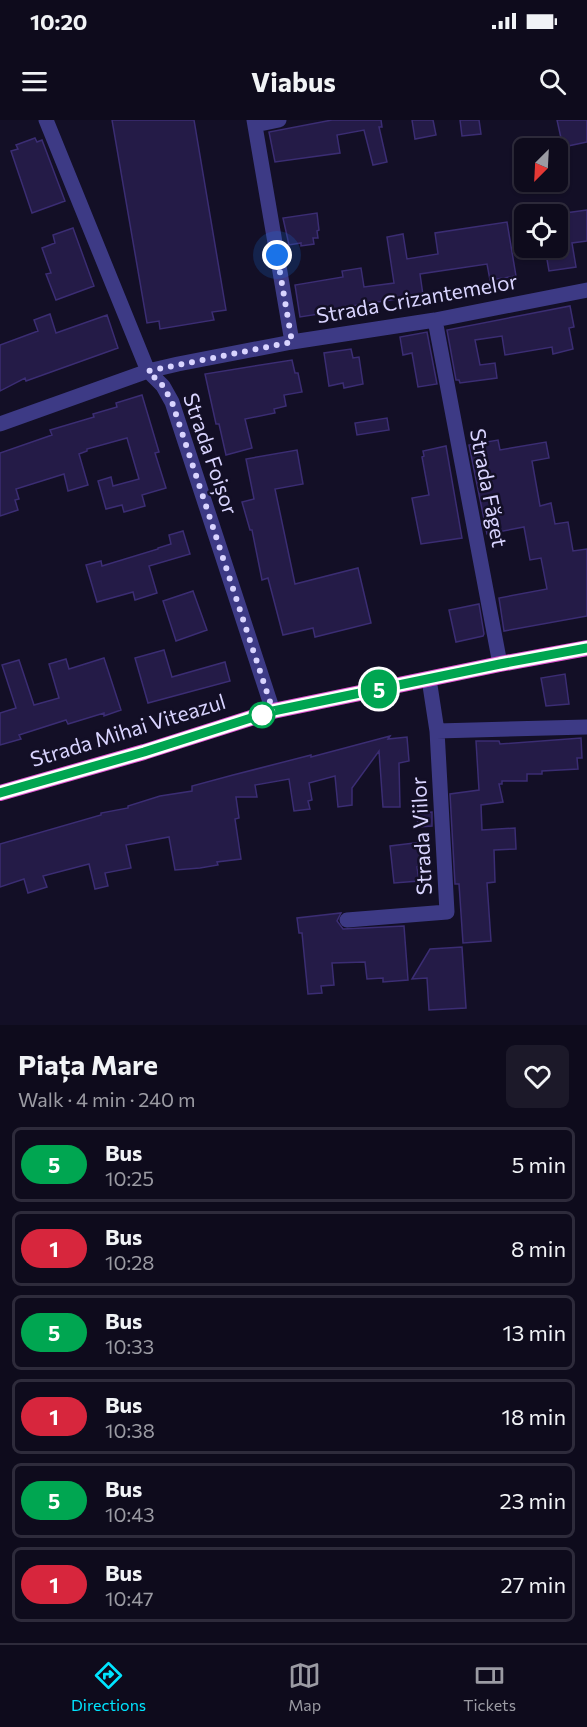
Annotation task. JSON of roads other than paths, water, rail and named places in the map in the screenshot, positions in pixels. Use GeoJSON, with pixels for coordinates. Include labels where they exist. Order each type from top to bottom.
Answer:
{"type":"FeatureCollection","features":[{"type":"Feature","properties":{"kind":"highway","name":"Strada Mihai Viteazul"},"geometry":{"type":"LineString","coordinates":[[0,793],[144,752],[273,711],[587,648]]}},
{"type":"Feature","properties":{"kind":"street","name":"Strada Foișor"},"geometry":{"type":"LineString","coordinates":[[46,120],[148,371],[163,386],[172,402],[273,711]]}},
{"type":"Feature","properties":{"kind":"street"},"geometry":{"type":"LineString","coordinates":[[279,120],[254,122],[292,342]]}},
{"type":"Feature","properties":{"kind":"street","name":"Strada Crizantemelor"},"geometry":{"type":"LineString","coordinates":[[0,424],[148,371],[292,342],[435,320],[587,290]]}},
{"type":"Feature","properties":{"kind":"street","name":"Strada Făget"},"geometry":{"type":"LineString","coordinates":[[435,320],[500,664]]}},
{"type":"Feature","properties":{"kind":"street","name":"Strada Viilor"},"geometry":{"type":"LineString","coordinates":[[347,920],[447,912],[437,731],[429,679]]}},
{"type":"Feature","properties":{"kind":"street"},"geometry":{"type":"LineString","coordinates":[[437,731],[587,727]]}}]}
